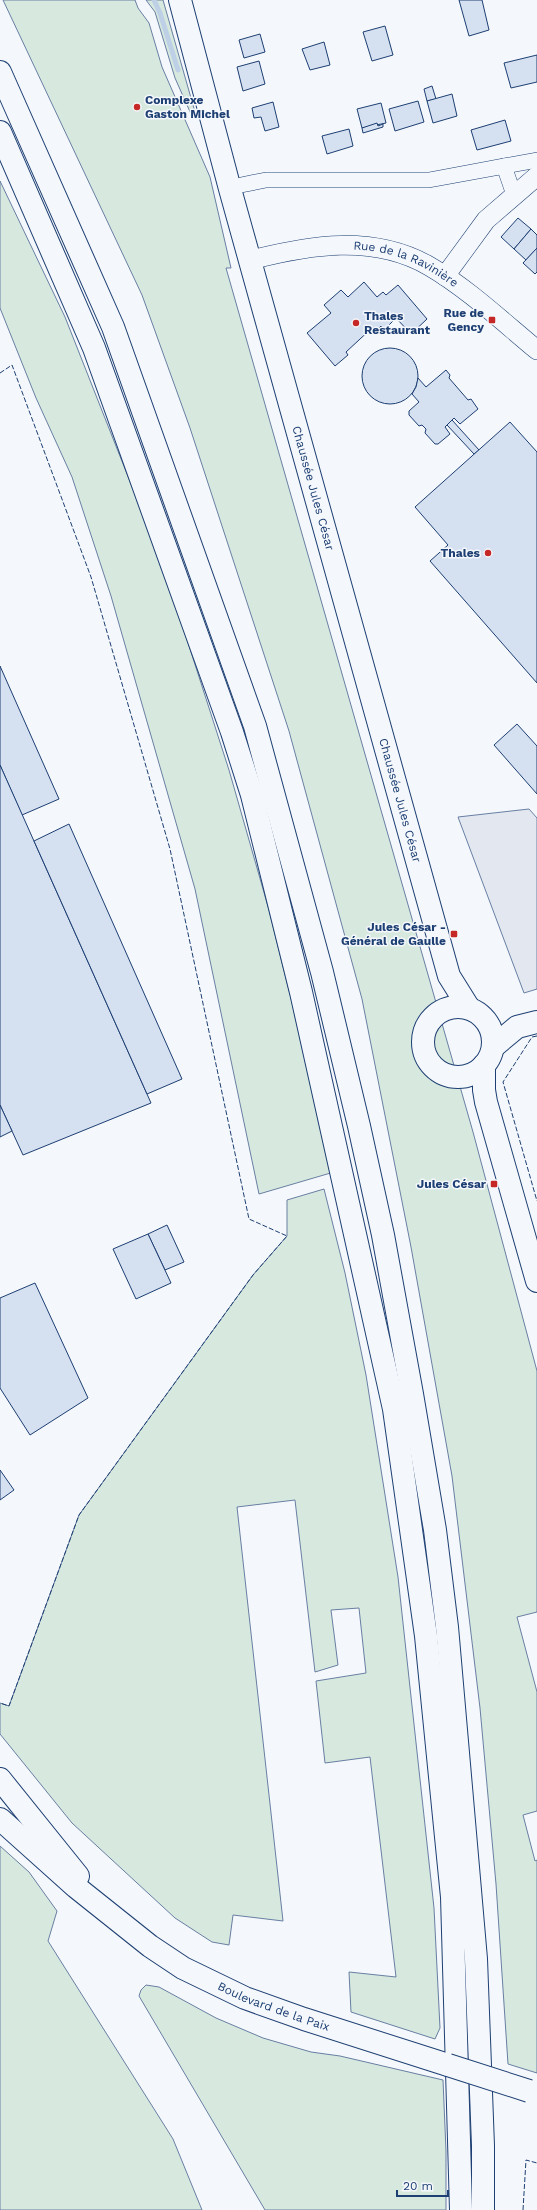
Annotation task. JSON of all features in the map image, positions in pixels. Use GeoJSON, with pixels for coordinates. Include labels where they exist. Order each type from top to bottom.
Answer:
{"type":"FeatureCollection","features":[{"type":"Feature","properties":{"kind":"main road","name":"Chaussée Jules César"},"geometry":{"type":"LineString","coordinates":[[180,0],[212,126],[251,260],[449,976],[448,987],[439,1012]]}},
{"type":"Feature","properties":{"kind":"main road"},"geometry":{"type":"LineString","coordinates":[[0,72],[113,327],[255,726],[320,965],[359,1126],[383,1235],[411,1386],[435,1530],[447,1627],[476,1959],[483,2146],[483,2210]]}},
{"type":"Feature","properties":{"kind":"main road"},"geometry":{"type":"LineString","coordinates":[[0,132],[94,348],[232,732],[252,795],[294,962],[338,1153],[394,1409],[426,1636],[452,1897],[461,2210]]}},
{"type":"Feature","properties":{"kind":"main road","name":"Chaussée Jules César"},"geometry":{"type":"LineString","coordinates":[[449,976],[478,1015]]}},
{"type":"Feature","properties":{"kind":"main road"},"geometry":{"type":"LineString","coordinates":[[454,1007],[478,1015],[527,1024],[489,1056],[474,1073],[460,1077],[445,1075],[435,1069],[428,1061],[424,1051],[422,1038],[426,1026],[439,1012],[454,1007]]}},
{"type":"Feature","properties":{"kind":"main road"},"geometry":{"type":"LineString","coordinates":[[478,1015],[492,1033],[484,1090],[486,1102],[537,1281]]}},
{"type":"Feature","properties":{"kind":"main road"},"geometry":{"type":"LineString","coordinates":[[460,1077],[486,1102]]}},
{"type":"Feature","properties":{"kind":"main road","name":"Boulevard de la Paix"},"geometry":{"type":"LineString","coordinates":[[0,1779],[82,1880],[115,1917]]}},
{"type":"Feature","properties":{"kind":"main road","name":"Boulevard de la Paix"},"geometry":{"type":"LineString","coordinates":[[0,1819],[54,1869],[150,1946],[183,1968],[245,1998],[304,2019],[533,2092]]}},
{"type":"Feature","properties":{"kind":"street"},"geometry":{"type":"LineString","coordinates":[[241,185],[266,180],[429,180],[537,160]]}},
{"type":"Feature","properties":{"kind":"street"},"geometry":{"type":"LineString","coordinates":[[504,166],[514,195]]}},
{"type":"Feature","properties":{"kind":"street"},"geometry":{"type":"LineString","coordinates":[[445,276],[479,228],[514,195],[537,176]]}},
{"type":"Feature","properties":{"kind":"street","name":"Rue de la Ravinière"},"geometry":{"type":"LineString","coordinates":[[251,260],[299,248],[323,246],[370,247],[411,258],[445,276],[537,350]]}},
{"type":"Feature","properties":{"kind":"shaded area"},"geometry":{"type":"Polygon","coordinates":[[[3,0],[135,0],[138,8],[149,23],[162,67],[210,177],[231,268],[226,268],[473,1132],[537,1371],[537,1612],[517,1617],[537,1692],[537,1811],[523,1815],[535,1861],[537,1860],[537,2073],[508,2064],[496,1884],[480,1708],[452,1476],[411,1247],[362,999],[289,731],[190,428],[142,295],[3,0]]]}},
{"type":"Feature","properties":{"kind":"shaded area"},"geometry":{"type":"Polygon","coordinates":[[[146,0],[163,0],[195,112],[191,114],[175,78],[155,12],[146,0]]]}},
{"type":"Feature","properties":{"kind":"shaded area"},"geometry":{"type":"Polygon","coordinates":[[[0,181],[65,317],[163,565],[229,770],[269,910],[334,1172],[259,1194],[195,889],[111,596],[72,477],[36,398],[0,308],[0,181]]]}},
{"type":"Feature","properties":{"kind":"shaded area"},"geometry":{"type":"Polygon","coordinates":[[[529,809],[537,818],[537,989],[524,993],[458,817],[529,809]]]}},
{"type":"Feature","properties":{"kind":"shaded area"},"geometry":{"type":"Polygon","coordinates":[[[324,1189],[345,1273],[366,1375],[398,1577],[434,1908],[440,2028],[435,2039],[351,2012],[349,1972],[396,1977],[370,1757],[325,1763],[316,1681],[366,1673],[359,1608],[331,1610],[338,1665],[315,1672],[295,1500],[237,1507],[283,1921],[233,1915],[229,1945],[212,1942],[175,1918],[72,1823],[0,1734],[0,1703],[9,1706],[79,1515],[253,1275],[287,1236],[287,1200],[324,1189]]]}},
{"type":"Feature","properties":{"kind":"shaded area"},"geometry":{"type":"Polygon","coordinates":[[[0,1846],[29,1872],[57,1911],[48,1941],[173,2139],[202,2210],[0,2210],[0,1846]]]}},
{"type":"Feature","properties":{"kind":"shaded area"},"geometry":{"type":"Polygon","coordinates":[[[146,1985],[159,1987],[216,2018],[263,2038],[311,2052],[340,2056],[443,2080],[446,2151],[446,2210],[265,2210],[139,1996],[141,1990],[146,1985]]]}},
{"type":"Feature","properties":{"kind":"building"},"geometry":{"type":"Polygon","coordinates":[[[459,0],[482,0],[489,30],[469,36],[459,0]]]}},
{"type":"Feature","properties":{"kind":"building"},"geometry":{"type":"Polygon","coordinates":[[[385,26],[393,55],[372,61],[363,32],[385,26]]]}},
{"type":"Feature","properties":{"kind":"building"},"geometry":{"type":"Polygon","coordinates":[[[260,34],[265,52],[244,58],[239,40],[260,34]]]}},
{"type":"Feature","properties":{"kind":"building"},"geometry":{"type":"Polygon","coordinates":[[[324,42],[330,65],[310,70],[302,49],[324,42]]]}},
{"type":"Feature","properties":{"kind":"building"},"geometry":{"type":"Polygon","coordinates":[[[537,55],[537,82],[511,88],[504,63],[537,55]]]}},
{"type":"Feature","properties":{"kind":"building"},"geometry":{"type":"Polygon","coordinates":[[[259,61],[265,84],[243,91],[237,67],[259,61]]]}},
{"type":"Feature","properties":{"kind":"building"},"geometry":{"type":"Polygon","coordinates":[[[432,86],[436,99],[427,101],[424,89],[432,86]]]}},
{"type":"Feature","properties":{"kind":"building"},"geometry":{"type":"Polygon","coordinates":[[[452,94],[457,116],[433,123],[427,101],[452,94]]]}},
{"type":"Feature","properties":{"kind":"building"},"geometry":{"type":"Polygon","coordinates":[[[418,101],[424,122],[395,131],[389,109],[418,101]]]}},
{"type":"Feature","properties":{"kind":"building"},"geometry":{"type":"Polygon","coordinates":[[[273,102],[279,127],[265,131],[261,117],[254,118],[252,108],[273,102]]]}},
{"type":"Feature","properties":{"kind":"building"},"geometry":{"type":"Polygon","coordinates":[[[381,103],[386,123],[362,128],[357,109],[381,103]]]}},
{"type":"Feature","properties":{"kind":"building"},"geometry":{"type":"Polygon","coordinates":[[[505,120],[511,141],[477,150],[471,130],[505,120]]]}},
{"type":"Feature","properties":{"kind":"building"},"geometry":{"type":"Polygon","coordinates":[[[377,123],[378,126],[383,124],[383,127],[363,133],[362,128],[377,123]]]}},
{"type":"Feature","properties":{"kind":"building"},"geometry":{"type":"Polygon","coordinates":[[[349,129],[353,146],[327,154],[322,136],[349,129]]]}},
{"type":"Feature","properties":{"kind":"building"},"geometry":{"type":"Polygon","coordinates":[[[518,218],[531,229],[514,249],[501,237],[518,218]]]}},
{"type":"Feature","properties":{"kind":"building"},"geometry":{"type":"Polygon","coordinates":[[[531,229],[537,235],[537,248],[526,260],[514,249],[531,229]]]}},
{"type":"Feature","properties":{"kind":"building"},"geometry":{"type":"Polygon","coordinates":[[[537,248],[537,272],[535,274],[523,263],[537,248]]]}},
{"type":"Feature","properties":{"kind":"building","name":"Thales Restaurant"},"geometry":{"type":"Polygon","coordinates":[[[364,282],[377,297],[383,292],[386,295],[398,285],[427,319],[411,334],[396,318],[384,330],[381,326],[376,331],[373,327],[346,352],[348,355],[335,366],[307,333],[331,313],[324,305],[341,290],[348,297],[364,282]]]}},
{"type":"Feature","properties":{"kind":"building"},"geometry":{"type":"Polygon","coordinates":[[[390,348],[401,350],[410,356],[416,365],[418,376],[416,387],[410,396],[401,402],[390,404],[379,402],[370,396],[364,387],[362,376],[364,365],[370,356],[379,350],[390,348]]]}},
{"type":"Feature","properties":{"kind":"building"},"geometry":{"type":"Polygon","coordinates":[[[446,370],[450,375],[449,378],[468,400],[471,399],[478,409],[460,424],[454,418],[445,427],[450,434],[438,444],[435,444],[425,433],[426,429],[422,425],[419,426],[409,415],[409,411],[419,402],[412,394],[416,387],[418,378],[426,387],[446,370]]]}},
{"type":"Feature","properties":{"kind":"building"},"geometry":{"type":"Polygon","coordinates":[[[452,420],[479,450],[474,454],[447,425],[452,420]]]}},
{"type":"Feature","properties":{"kind":"building","name":"Thales"},"geometry":{"type":"Polygon","coordinates":[[[510,422],[537,452],[537,683],[430,561],[448,545],[415,507],[510,422]]]}},
{"type":"Feature","properties":{"kind":"building"},"geometry":{"type":"Polygon","coordinates":[[[0,666],[59,799],[22,815],[0,765],[0,666]]]}},
{"type":"Feature","properties":{"kind":"building"},"geometry":{"type":"Polygon","coordinates":[[[517,724],[537,746],[537,794],[494,745],[517,724]]]}},
{"type":"Feature","properties":{"kind":"building"},"geometry":{"type":"Polygon","coordinates":[[[0,765],[151,1103],[23,1155],[0,1105],[0,765]]]}},
{"type":"Feature","properties":{"kind":"building"},"geometry":{"type":"Polygon","coordinates":[[[69,824],[182,1079],[147,1094],[34,841],[69,824]]]}},
{"type":"Feature","properties":{"kind":"building"},"geometry":{"type":"Polygon","coordinates":[[[0,1105],[12,1131],[0,1137],[0,1105]]]}},
{"type":"Feature","properties":{"kind":"building"},"geometry":{"type":"Polygon","coordinates":[[[167,1225],[184,1262],[165,1270],[148,1234],[167,1225]]]}},
{"type":"Feature","properties":{"kind":"building"},"geometry":{"type":"Polygon","coordinates":[[[148,1234],[171,1283],[136,1299],[113,1249],[148,1234]]]}},
{"type":"Feature","properties":{"kind":"building"},"geometry":{"type":"Polygon","coordinates":[[[35,1283],[88,1398],[30,1435],[0,1388],[0,1298],[35,1283]]]}},
{"type":"Feature","properties":{"kind":"building"},"geometry":{"type":"Polygon","coordinates":[[[0,1470],[14,1490],[0,1500],[0,1470]]]}},
{"type":"Feature","properties":{"kind":"waterway"},"geometry":{"type":"LineString","coordinates":[[154,0],[160,13],[178,70]]}},
{"type":"Feature","properties":{"kind":"fence"},"geometry":{"type":"LineString","coordinates":[[0,373],[12,365],[91,577],[170,849],[249,1219],[287,1236],[253,1275],[79,1515],[9,1706],[0,1703]]}},
{"type":"Feature","properties":{"kind":"fence"},"geometry":{"type":"LineString","coordinates":[[537,1036],[532,1037],[503,1082],[537,1201]]}},
{"type":"Feature","properties":{"kind":"fence"},"geometry":{"type":"LineString","coordinates":[[523,2210],[526,2160],[537,2163]]}},
{"type":"Feature","properties":{"kind":"place","name":"Complexe Gaston Michel"},"geometry":{"type":"Point","coordinates":[137,107]}},
{"type":"Feature","properties":{"kind":"place","name":"Rue de Gency"},"geometry":{"type":"Point","coordinates":[492,320]}},
{"type":"Feature","properties":{"kind":"place","name":"Thales Restaurant"},"geometry":{"type":"Point","coordinates":[356,323]}},
{"type":"Feature","properties":{"kind":"place","name":"Thales"},"geometry":{"type":"Point","coordinates":[488,553]}},
{"type":"Feature","properties":{"kind":"place","name":"Jules César - Général de Gaulle"},"geometry":{"type":"Point","coordinates":[454,934]}},
{"type":"Feature","properties":{"kind":"place","name":"Jules César"},"geometry":{"type":"Point","coordinates":[494,1184]}}]}
